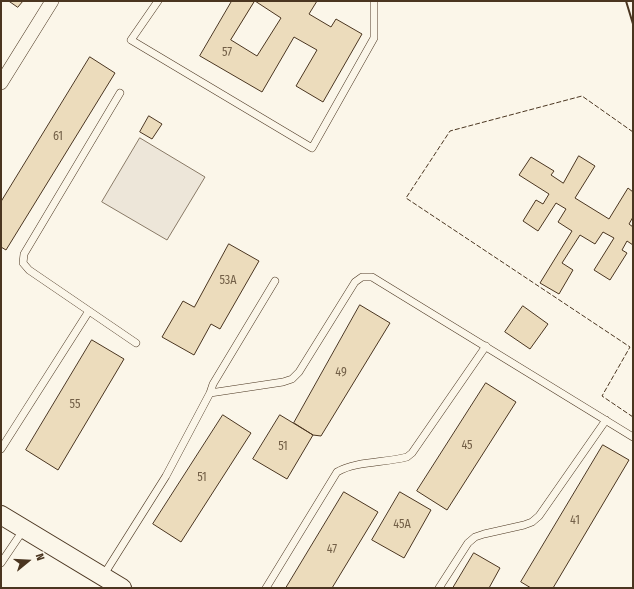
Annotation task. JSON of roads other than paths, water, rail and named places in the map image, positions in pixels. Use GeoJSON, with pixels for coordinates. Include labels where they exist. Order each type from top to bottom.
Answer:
{"type":"FeatureCollection","features":[{"type":"Feature","properties":{"kind":"main road"},"geometry":{"type":"LineString","coordinates":[[1,516],[122,588]]}},
{"type":"Feature","properties":{"kind":"street"},"geometry":{"type":"LineString","coordinates":[[1,83],[52,1]]}},
{"type":"Feature","properties":{"kind":"lane"},"geometry":{"type":"LineString","coordinates":[[158,1],[131,40],[312,148],[374,38],[374,1]]}},
{"type":"Feature","properties":{"kind":"lane"},"geometry":{"type":"LineString","coordinates":[[120,93],[24,254],[23,263],[29,270],[136,343]]}},
{"type":"Feature","properties":{"kind":"lane"},"geometry":{"type":"LineString","coordinates":[[210,393],[284,382],[292,379],[299,372],[355,282],[362,276],[372,277],[633,437]]}},
{"type":"Feature","properties":{"kind":"lane"},"geometry":{"type":"LineString","coordinates":[[103,576],[166,476],[214,384],[276,280]]}},
{"type":"Feature","properties":{"kind":"lane"},"geometry":{"type":"LineString","coordinates":[[1,449],[89,311]]}},
{"type":"Feature","properties":{"kind":"lane"},"geometry":{"type":"LineString","coordinates":[[266,588],[337,472],[344,468],[353,466],[407,457],[412,453],[486,346]]}},
{"type":"Feature","properties":{"kind":"lane"},"geometry":{"type":"LineString","coordinates":[[439,588],[468,543],[475,537],[524,526],[539,516],[606,420]]}},
{"type":"Feature","properties":{"kind":"lane"},"geometry":{"type":"LineString","coordinates":[[1,563],[24,529]]}}]}
